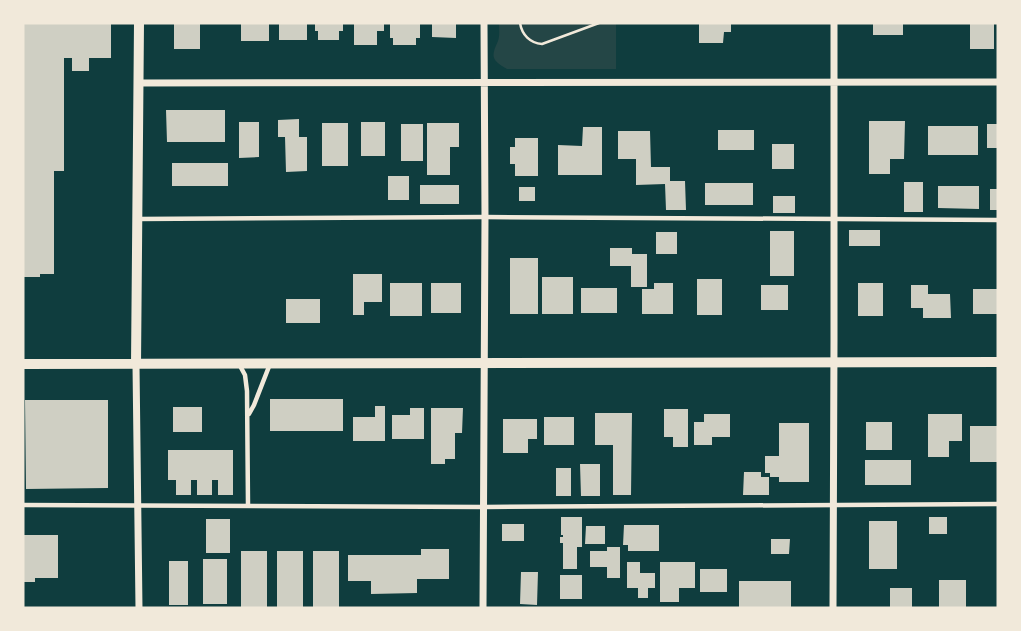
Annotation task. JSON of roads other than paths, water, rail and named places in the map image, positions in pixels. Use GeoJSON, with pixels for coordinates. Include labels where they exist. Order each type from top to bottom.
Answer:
{"type":"FeatureCollection","features":[{"type":"Feature","properties":{"kind":"street"},"geometry":{"type":"LineString","coordinates":[[139,23],[136,365],[139,608]]}},
{"type":"Feature","properties":{"kind":"street"},"geometry":{"type":"LineString","coordinates":[[483,608],[484,23]]}},
{"type":"Feature","properties":{"kind":"street"},"geometry":{"type":"LineString","coordinates":[[832,608],[834,23]]}},
{"type":"Feature","properties":{"kind":"street"},"geometry":{"type":"LineString","coordinates":[[139,83],[998,82]]}},
{"type":"Feature","properties":{"kind":"street"},"geometry":{"type":"LineString","coordinates":[[23,364],[998,362]]}},
{"type":"Feature","properties":{"kind":"lane"},"geometry":{"type":"LineString","coordinates":[[137,219],[485,217],[998,220]]}},
{"type":"Feature","properties":{"kind":"lane"},"geometry":{"type":"LineString","coordinates":[[239,364],[245,375],[248,415],[248,505]]}},
{"type":"Feature","properties":{"kind":"lane"},"geometry":{"type":"LineString","coordinates":[[248,415],[270,364]]}},
{"type":"Feature","properties":{"kind":"lane"},"geometry":{"type":"LineString","coordinates":[[23,505],[484,507],[998,504]]}}]}
